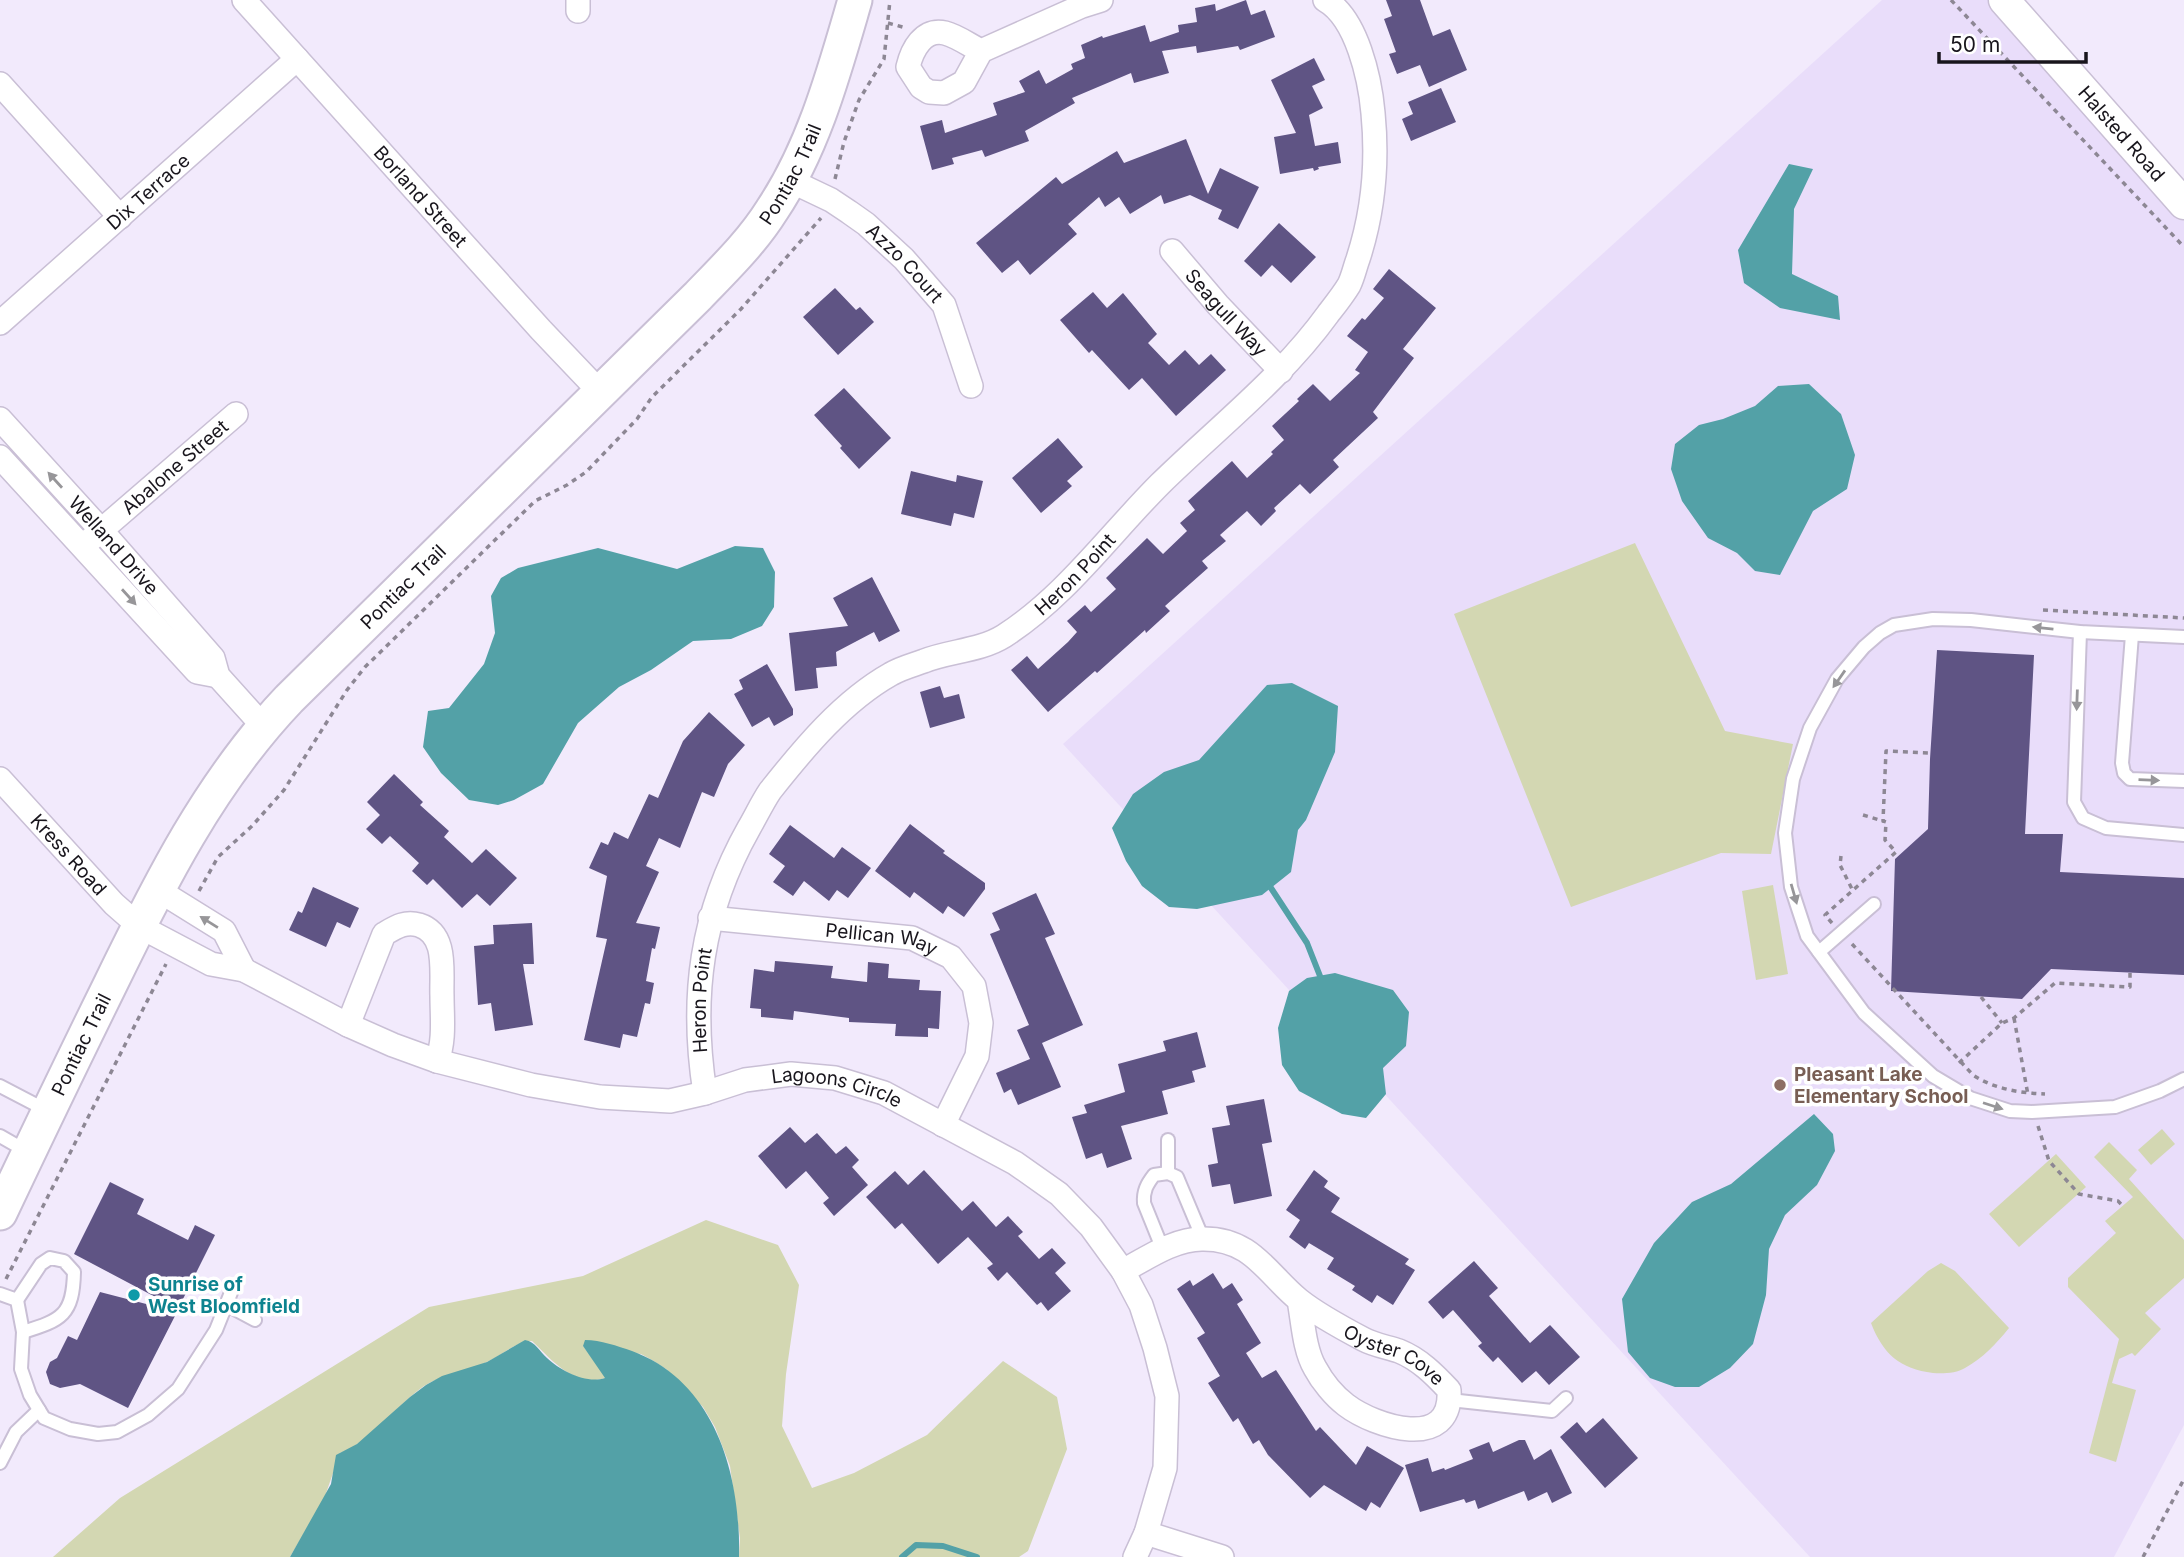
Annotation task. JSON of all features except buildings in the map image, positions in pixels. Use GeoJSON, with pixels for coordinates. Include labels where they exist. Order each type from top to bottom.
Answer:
{"type":"FeatureCollection","features":[{"type":"Feature","properties":{"kind":"main road","name":"Pontiac Trail"},"geometry":{"type":"LineString","coordinates":[[0,1213],[139,926],[203,810],[263,726],[745,247],[773,210],[815,126],[855,0]]}},
{"type":"Feature","properties":{"kind":"street","name":"Borland Street"},"geometry":{"type":"LineString","coordinates":[[244,0],[600,392]]}},
{"type":"Feature","properties":{"kind":"street"},"geometry":{"type":"LineString","coordinates":[[981,51],[1101,0]]}},
{"type":"Feature","properties":{"kind":"street","name":"Halsted Road"},"geometry":{"type":"LineString","coordinates":[[2004,0],[2184,204]]}},
{"type":"Feature","properties":{"kind":"street","name":"Heron Point"},"geometry":{"type":"LineString","coordinates":[[705,1093],[697,1012],[710,918],[735,853],[768,794],[851,702],[892,673],[929,659],[969,650],[1000,639],[1034,615],[1160,484],[1281,371],[1311,338],[1349,285],[1369,224],[1377,151],[1371,96],[1362,58],[1351,31],[1331,1]]}},
{"type":"Feature","properties":{"kind":"street","name":"Dix Terrace"},"geometry":{"type":"LineString","coordinates":[[0,323],[297,59]]}},
{"type":"Feature","properties":{"kind":"street"},"geometry":{"type":"LineString","coordinates":[[0,84],[120,217]]}},
{"type":"Feature","properties":{"kind":"street","name":"Azzo Court"},"geometry":{"type":"LineString","coordinates":[[789,180],[831,200],[866,224],[904,259],[944,305],[971,386]]}},
{"type":"Feature","properties":{"kind":"street","name":"Seagull Way"},"geometry":{"type":"LineString","coordinates":[[1172,251],[1281,371]]}},
{"type":"Feature","properties":{"kind":"street","name":"Abalone Street"},"geometry":{"type":"LineString","coordinates":[[83,547],[236,414]]}},
{"type":"Feature","properties":{"kind":"street","name":"Welland Drive"},"geometry":{"type":"LineString","coordinates":[[0,419],[102,530],[213,658],[218,676],[263,726]]}},
{"type":"Feature","properties":{"kind":"street","name":"Welland Drive"},"geometry":{"type":"LineString","coordinates":[[0,457],[197,672],[218,676]]}},
{"type":"Feature","properties":{"kind":"street","name":"Kress Road"},"geometry":{"type":"LineString","coordinates":[[0,779],[114,904],[139,926]]}},
{"type":"Feature","properties":{"kind":"street"},"geometry":{"type":"LineString","coordinates":[[158,890],[224,932],[244,970]]}},
{"type":"Feature","properties":{"kind":"street","name":"Pellican Way"},"geometry":{"type":"LineString","coordinates":[[710,918],[912,938],[951,957],[974,986],[981,1023],[977,1056],[943,1125]]}},
{"type":"Feature","properties":{"kind":"street"},"geometry":{"type":"LineString","coordinates":[[348,1025],[384,934],[396,926],[410,922],[428,928],[437,938],[441,965],[442,1046],[437,1060]]}},
{"type":"Feature","properties":{"kind":"street","name":"Lagoons Circle"},"geometry":{"type":"LineString","coordinates":[[139,926],[211,964],[244,970],[348,1025],[437,1060],[531,1085],[600,1097],[670,1101],[745,1080],[791,1074],[835,1078],[884,1093],[1015,1163],[1059,1194],[1091,1227],[1123,1271],[1141,1305],[1167,1396],[1165,1468],[1146,1533],[1135,1557]]}},
{"type":"Feature","properties":{"kind":"street","name":"Oyster Cove"},"geometry":{"type":"LineString","coordinates":[[1123,1271],[1184,1242],[1203,1239],[1224,1242],[1243,1249],[1262,1261],[1299,1300],[1365,1341],[1399,1351],[1420,1362],[1449,1390],[1447,1411],[1438,1421],[1422,1430],[1406,1430],[1369,1420],[1344,1404],[1313,1366],[1299,1300]]}},
{"type":"Feature","properties":{"kind":"street"},"geometry":{"type":"LineString","coordinates":[[1146,1533],[1222,1557]]}},
{"type":"Feature","properties":{"kind":"lane"},"geometry":{"type":"LineString","coordinates":[[2184,637],[2080,632],[1972,620],[1933,619],[1894,625],[1864,647],[1838,679],[1810,728],[1793,779],[1785,833],[1791,887],[1807,936],[1864,1013],[1933,1076],[1970,1098],[2010,1111],[2032,1112],[2115,1107],[2184,1079]]}},
{"type":"Feature","properties":{"kind":"lane"},"geometry":{"type":"LineString","coordinates":[[2080,632],[2074,802],[2083,818],[2106,828],[2184,835]]}},
{"type":"Feature","properties":{"kind":"lane"},"geometry":{"type":"LineString","coordinates":[[2132,635],[2122,763],[2124,773],[2130,779],[2184,781]]}},
{"type":"Feature","properties":{"kind":"lane"},"geometry":{"type":"LineString","coordinates":[[1819,952],[1874,904]]}},
{"type":"Feature","properties":{"kind":"lane"},"geometry":{"type":"LineString","coordinates":[[0,1086],[49,1111]]}},
{"type":"Feature","properties":{"kind":"lane"},"geometry":{"type":"LineString","coordinates":[[0,1136],[29,1152]]}},
{"type":"Feature","properties":{"kind":"lane"},"geometry":{"type":"LineString","coordinates":[[1168,1140],[1168,1173]]}},
{"type":"Feature","properties":{"kind":"lane"},"geometry":{"type":"LineString","coordinates":[[1163,1250],[1143,1195],[1146,1185],[1154,1175],[1168,1173],[1177,1177],[1203,1239]]}},
{"type":"Feature","properties":{"kind":"lane"},"geometry":{"type":"LineString","coordinates":[[23,1332],[46,1325],[65,1313],[74,1296],[74,1272],[64,1261],[50,1258],[41,1264],[17,1300],[23,1332],[21,1369],[30,1395],[44,1418],[70,1429],[98,1434],[117,1432],[148,1415],[177,1389],[216,1330],[232,1290]]}},
{"type":"Feature","properties":{"kind":"lane"},"geometry":{"type":"LineString","coordinates":[[0,1294],[17,1300]]}},
{"type":"Feature","properties":{"kind":"lane"},"geometry":{"type":"LineString","coordinates":[[227,1305],[255,1321]]}},
{"type":"Feature","properties":{"kind":"lane"},"geometry":{"type":"LineString","coordinates":[[1450,1400],[1552,1411],[1566,1398]]}},
{"type":"Feature","properties":{"kind":"lane"},"geometry":{"type":"LineString","coordinates":[[0,1463],[16,1432],[39,1409]]}},
{"type":"Feature","properties":{"kind":"path"},"geometry":{"type":"LineString","coordinates":[[192,911],[208,872],[218,857],[253,826],[284,790],[347,690],[365,667],[536,501],[568,485],[605,454],[637,419],[652,397],[741,309],[828,210],[844,142],[859,100],[884,59],[890,0]]}},
{"type":"Feature","properties":{"kind":"path"},"geometry":{"type":"LineString","coordinates":[[1951,0],[2184,247]]}},
{"type":"Feature","properties":{"kind":"path"},"geometry":{"type":"LineString","coordinates":[[2040,610],[2184,618]]}},
{"type":"Feature","properties":{"kind":"path"},"geometry":{"type":"LineString","coordinates":[[1883,821],[1886,751],[1930,752]]}},
{"type":"Feature","properties":{"kind":"path"},"geometry":{"type":"LineString","coordinates":[[1863,815],[1886,822],[1885,840],[1898,854],[1825,915],[1959,1063],[1987,1084],[2027,1093],[2053,1094]]}},
{"type":"Feature","properties":{"kind":"path"},"geometry":{"type":"LineString","coordinates":[[1841,856],[1840,865],[1853,890]]}},
{"type":"Feature","properties":{"kind":"path"},"geometry":{"type":"LineString","coordinates":[[6,1279],[176,944]]}},
{"type":"Feature","properties":{"kind":"path"},"geometry":{"type":"LineString","coordinates":[[1959,1063],[2002,1023],[2014,1018],[2055,983],[2130,987],[2130,973]]}},
{"type":"Feature","properties":{"kind":"path"},"geometry":{"type":"LineString","coordinates":[[1981,997],[2002,1023]]}},
{"type":"Feature","properties":{"kind":"path"},"geometry":{"type":"LineString","coordinates":[[2143,1557],[2184,1479]]}},
{"type":"Feature","properties":{"kind":"shaded area","name":"Pleasant Lake Elementary School"},"geometry":{"type":"Polygon","coordinates":[[[1882,0],[2000,0],[2184,204],[2184,1425],[2114,1557],[1810,1557],[1063,744],[1882,0]]]}},
{"type":"Feature","properties":{"kind":"green space"},"geometry":{"type":"Polygon","coordinates":[[[1635,543],[1725,731],[1793,744],[1771,854],[1721,853],[1571,907],[1454,614],[1635,543]]]}},
{"type":"Feature","properties":{"kind":"green space"},"geometry":{"type":"Polygon","coordinates":[[[1773,885],[1788,974],[1756,980],[1742,891],[1773,885]]]}},
{"type":"Feature","properties":{"kind":"green space"},"geometry":{"type":"Polygon","coordinates":[[[2162,1129],[2175,1144],[2151,1165],[2138,1150],[2162,1129]]]}},
{"type":"Feature","properties":{"kind":"green space"},"geometry":{"type":"Polygon","coordinates":[[[2109,1142],[2137,1170],[2129,1179],[2184,1240],[2184,1278],[2145,1313],[2161,1329],[2135,1356],[2132,1353],[2119,1359],[2112,1383],[2136,1390],[2116,1462],[2089,1453],[2119,1339],[2068,1287],[2068,1278],[2116,1233],[2105,1221],[2133,1197],[2094,1157],[2109,1142]]]}},
{"type":"Feature","properties":{"kind":"green space"},"geometry":{"type":"Polygon","coordinates":[[[2056,1154],[2086,1187],[2019,1247],[1989,1214],[2056,1154]]]}},
{"type":"Feature","properties":{"kind":"green space"},"geometry":{"type":"Polygon","coordinates":[[[706,1220],[778,1245],[799,1285],[786,1374],[782,1426],[812,1488],[854,1473],[927,1435],[1003,1361],[1057,1397],[1067,1449],[1028,1551],[1019,1557],[739,1557],[740,1538],[730,1466],[715,1427],[703,1407],[666,1369],[641,1354],[583,1346],[605,1378],[583,1379],[564,1370],[532,1341],[515,1346],[481,1365],[424,1386],[361,1442],[340,1453],[324,1499],[290,1557],[53,1557],[120,1498],[429,1307],[583,1276],[706,1220]]]}},
{"type":"Feature","properties":{"kind":"green space"},"geometry":{"type":"Polygon","coordinates":[[[1941,1263],[1955,1271],[2009,1328],[1972,1364],[1950,1373],[1921,1371],[1902,1364],[1887,1351],[1871,1323],[1928,1271],[1941,1263]]]}},
{"type":"Feature","properties":{"kind":"water"},"geometry":{"type":"Polygon","coordinates":[[[1789,164],[1813,169],[1794,209],[1792,274],[1838,296],[1840,320],[1780,308],[1744,283],[1738,250],[1789,164]]]}},
{"type":"Feature","properties":{"kind":"water"},"geometry":{"type":"Polygon","coordinates":[[[1809,384],[1841,414],[1855,455],[1847,489],[1813,511],[1780,575],[1755,571],[1737,553],[1708,538],[1682,501],[1671,469],[1675,444],[1699,425],[1755,406],[1778,386],[1809,384]]]}},
{"type":"Feature","properties":{"kind":"water"},"geometry":{"type":"Polygon","coordinates":[[[735,546],[763,548],[775,572],[774,607],[762,626],[731,639],[693,641],[651,670],[619,687],[578,723],[543,784],[514,800],[498,805],[469,800],[441,773],[423,747],[428,711],[449,708],[484,664],[495,633],[491,596],[501,578],[518,568],[598,548],[677,569],[735,546]]]}},
{"type":"Feature","properties":{"kind":"water"},"geometry":{"type":"Polygon","coordinates":[[[1292,683],[1338,706],[1335,752],[1306,820],[1298,830],[1291,872],[1262,895],[1197,909],[1169,907],[1142,886],[1126,861],[1112,828],[1133,794],[1164,772],[1199,760],[1267,685],[1292,683]]]}},
{"type":"Feature","properties":{"kind":"water"},"geometry":{"type":"Polygon","coordinates":[[[1335,973],[1393,990],[1409,1012],[1406,1046],[1383,1068],[1386,1094],[1366,1118],[1342,1114],[1299,1091],[1282,1065],[1278,1028],[1289,991],[1307,978],[1335,973]]]}},
{"type":"Feature","properties":{"kind":"water"},"geometry":{"type":"Polygon","coordinates":[[[1814,1114],[1833,1134],[1835,1151],[1817,1185],[1785,1215],[1769,1249],[1766,1295],[1753,1344],[1730,1368],[1699,1387],[1675,1387],[1650,1378],[1628,1352],[1622,1299],[1654,1243],[1692,1202],[1731,1184],[1814,1114]]]}},
{"type":"Feature","properties":{"kind":"water"},"geometry":{"type":"Polygon","coordinates":[[[525,1340],[535,1345],[559,1367],[582,1378],[605,1378],[583,1346],[585,1340],[591,1340],[632,1351],[661,1365],[684,1385],[703,1408],[718,1435],[728,1464],[735,1495],[739,1557],[290,1557],[331,1484],[336,1455],[357,1444],[426,1385],[442,1376],[487,1362],[525,1340]]]}},
{"type":"Feature","properties":{"kind":"waterway"},"geometry":{"type":"LineString","coordinates":[[1271,888],[1307,943],[1320,976]]}},
{"type":"Feature","properties":{"kind":"waterway"},"geometry":{"type":"LineString","coordinates":[[902,1557],[916,1545],[943,1546],[977,1557]]}},
{"type":"Feature","properties":{"kind":"place","name":"Pleasant Lake Elementary School"},"geometry":{"type":"Point","coordinates":[1780,1085]}},
{"type":"Feature","properties":{"kind":"place","name":"Sunrise of West Bloomfield"},"geometry":{"type":"Point","coordinates":[134,1295]}}]}
